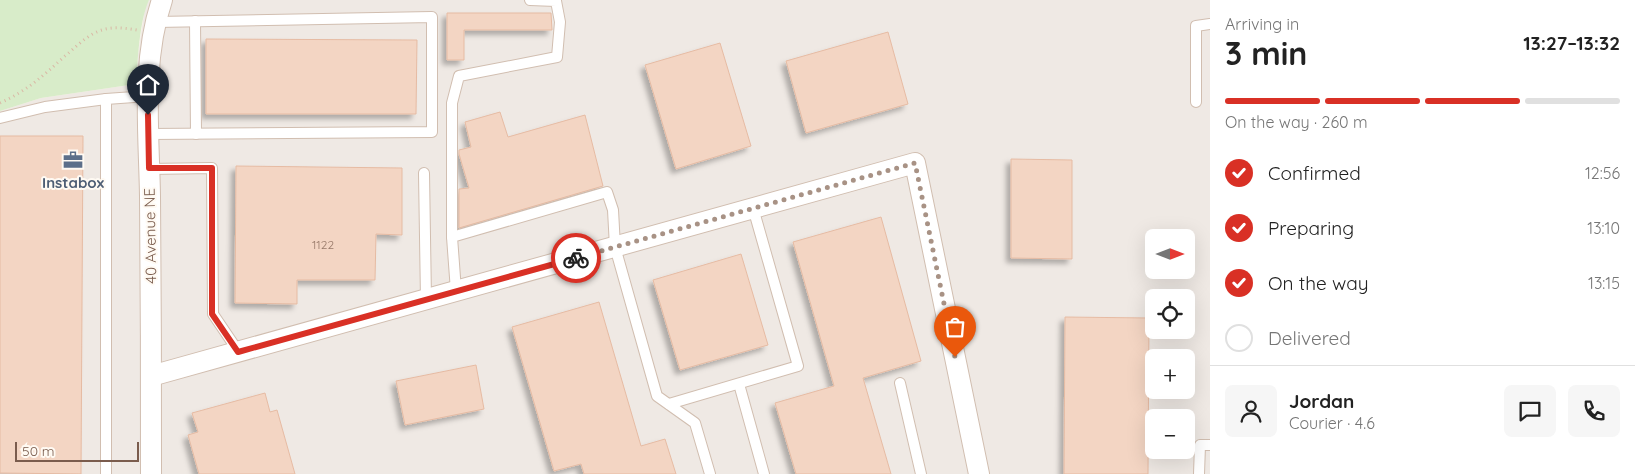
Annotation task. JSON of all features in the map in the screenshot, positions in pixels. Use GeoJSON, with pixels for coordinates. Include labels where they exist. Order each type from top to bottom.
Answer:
{"type":"FeatureCollection","features":[{"type":"Feature","properties":{"kind":"street","name":"40 Avenue NE"},"geometry":{"type":"LineString","coordinates":[[151,474],[148,96],[154,28],[162,0]]}},
{"type":"Feature","properties":{"kind":"street"},"geometry":{"type":"LineString","coordinates":[[151,376],[915,163],[979,474]]}},
{"type":"Feature","properties":{"kind":"lane"},"geometry":{"type":"LineString","coordinates":[[456,291],[452,237],[452,104],[459,76],[558,57],[560,22],[556,1],[530,0]]}},
{"type":"Feature","properties":{"kind":"lane"},"geometry":{"type":"LineString","coordinates":[[149,134],[432,132],[432,17],[195,21],[154,28]]}},
{"type":"Feature","properties":{"kind":"lane"},"geometry":{"type":"LineString","coordinates":[[195,21],[196,134]]}},
{"type":"Feature","properties":{"kind":"lane"},"geometry":{"type":"LineString","coordinates":[[1196,102],[1196,26],[1210,24]]}},
{"type":"Feature","properties":{"kind":"lane"},"geometry":{"type":"LineString","coordinates":[[0,118],[45,107],[148,96]]}},
{"type":"Feature","properties":{"kind":"lane"},"geometry":{"type":"LineString","coordinates":[[106,99],[106,474]]}},
{"type":"Feature","properties":{"kind":"lane"},"geometry":{"type":"LineString","coordinates":[[149,168],[212,168],[212,314],[238,352]]}},
{"type":"Feature","properties":{"kind":"lane"},"geometry":{"type":"LineString","coordinates":[[424,173],[426,300]]}},
{"type":"Feature","properties":{"kind":"lane"},"geometry":{"type":"LineString","coordinates":[[452,237],[608,192],[613,210],[615,247],[657,396],[695,423],[710,474]]}},
{"type":"Feature","properties":{"kind":"lane"},"geometry":{"type":"LineString","coordinates":[[668,404],[798,366],[753,208]]}},
{"type":"Feature","properties":{"kind":"lane"},"geometry":{"type":"LineString","coordinates":[[900,383],[921,474]]}},
{"type":"Feature","properties":{"kind":"lane"},"geometry":{"type":"LineString","coordinates":[[739,384],[764,474]]}},
{"type":"Feature","properties":{"kind":"lane"},"geometry":{"type":"LineString","coordinates":[[1199,474],[1200,445],[1210,445]]}},
{"type":"Feature","properties":{"kind":"path"},"geometry":{"type":"LineString","coordinates":[[0,103],[18,95],[86,38],[99,31],[112,28],[154,28]]}},
{"type":"Feature","properties":{"kind":"shaded area"},"geometry":{"type":"Polygon","coordinates":[[[149,0],[1210,0],[1210,474],[0,474],[0,111],[41,98],[136,84],[145,7],[149,0]]]}},
{"type":"Feature","properties":{"kind":"green space"},"geometry":{"type":"Polygon","coordinates":[[[0,0],[149,0],[141,30],[136,84],[41,98],[0,111],[0,0]]]}},
{"type":"Feature","properties":{"kind":"building"},"geometry":{"type":"Polygon","coordinates":[[[447,13],[551,13],[552,30],[464,30],[464,60],[447,60],[447,13]]]}},
{"type":"Feature","properties":{"kind":"building"},"geometry":{"type":"Polygon","coordinates":[[[888,32],[908,104],[806,133],[786,61],[888,32]]]}},
{"type":"Feature","properties":{"kind":"building"},"geometry":{"type":"Polygon","coordinates":[[[206,39],[417,40],[416,114],[206,114],[206,39]]]}},
{"type":"Feature","properties":{"kind":"building"},"geometry":{"type":"Polygon","coordinates":[[[720,43],[751,146],[676,169],[645,65],[720,43]]]}},
{"type":"Feature","properties":{"kind":"building"},"geometry":{"type":"Polygon","coordinates":[[[500,112],[508,137],[585,115],[603,186],[459,228],[459,189],[469,188],[459,154],[459,150],[471,147],[465,122],[500,112]]]}},
{"type":"Feature","properties":{"kind":"building"},"geometry":{"type":"Polygon","coordinates":[[[0,136],[83,136],[81,474],[0,473],[0,136]]]}},
{"type":"Feature","properties":{"kind":"building"},"geometry":{"type":"Polygon","coordinates":[[[1011,159],[1072,160],[1072,259],[1011,258],[1011,159]]]}},
{"type":"Feature","properties":{"kind":"building"},"geometry":{"type":"Polygon","coordinates":[[[236,166],[402,168],[402,235],[376,234],[375,280],[297,280],[297,304],[235,303],[236,166]]]}},
{"type":"Feature","properties":{"kind":"building"},"geometry":{"type":"Polygon","coordinates":[[[881,217],[921,361],[863,378],[891,474],[796,474],[775,403],[834,386],[793,242],[881,217]]]}},
{"type":"Feature","properties":{"kind":"building"},"geometry":{"type":"Polygon","coordinates":[[[741,254],[768,345],[680,370],[653,280],[741,254]]]}},
{"type":"Feature","properties":{"kind":"building"},"geometry":{"type":"Polygon","coordinates":[[[599,302],[641,446],[665,439],[676,474],[584,474],[581,464],[554,471],[512,327],[599,302]]]}},
{"type":"Feature","properties":{"kind":"building"},"geometry":{"type":"Polygon","coordinates":[[[1065,317],[1145,318],[1145,339],[1149,339],[1149,349],[1145,349],[1145,399],[1148,399],[1148,409],[1145,409],[1145,459],[1148,459],[1148,474],[1064,474],[1065,317]]]}},
{"type":"Feature","properties":{"kind":"building"},"geometry":{"type":"Polygon","coordinates":[[[476,365],[484,409],[405,425],[396,381],[476,365]]]}},
{"type":"Feature","properties":{"kind":"building"},"geometry":{"type":"Polygon","coordinates":[[[265,393],[270,412],[277,410],[295,474],[199,474],[188,435],[198,432],[192,413],[265,393]]]}},
{"type":"Feature","properties":{"kind":"way so far"},"geometry":{"type":"LineString","coordinates":[[576,258],[915,163],[955,357]]}},
{"type":"Feature","properties":{"kind":"place","name":"Instabox"},"geometry":{"type":"Point","coordinates":[73,160]}},
{"type":"Feature","properties":{"kind":"route"},"geometry":{"type":"LineString","coordinates":[[148,115],[149,168],[212,168],[212,314],[238,352],[576,258]]}}]}
